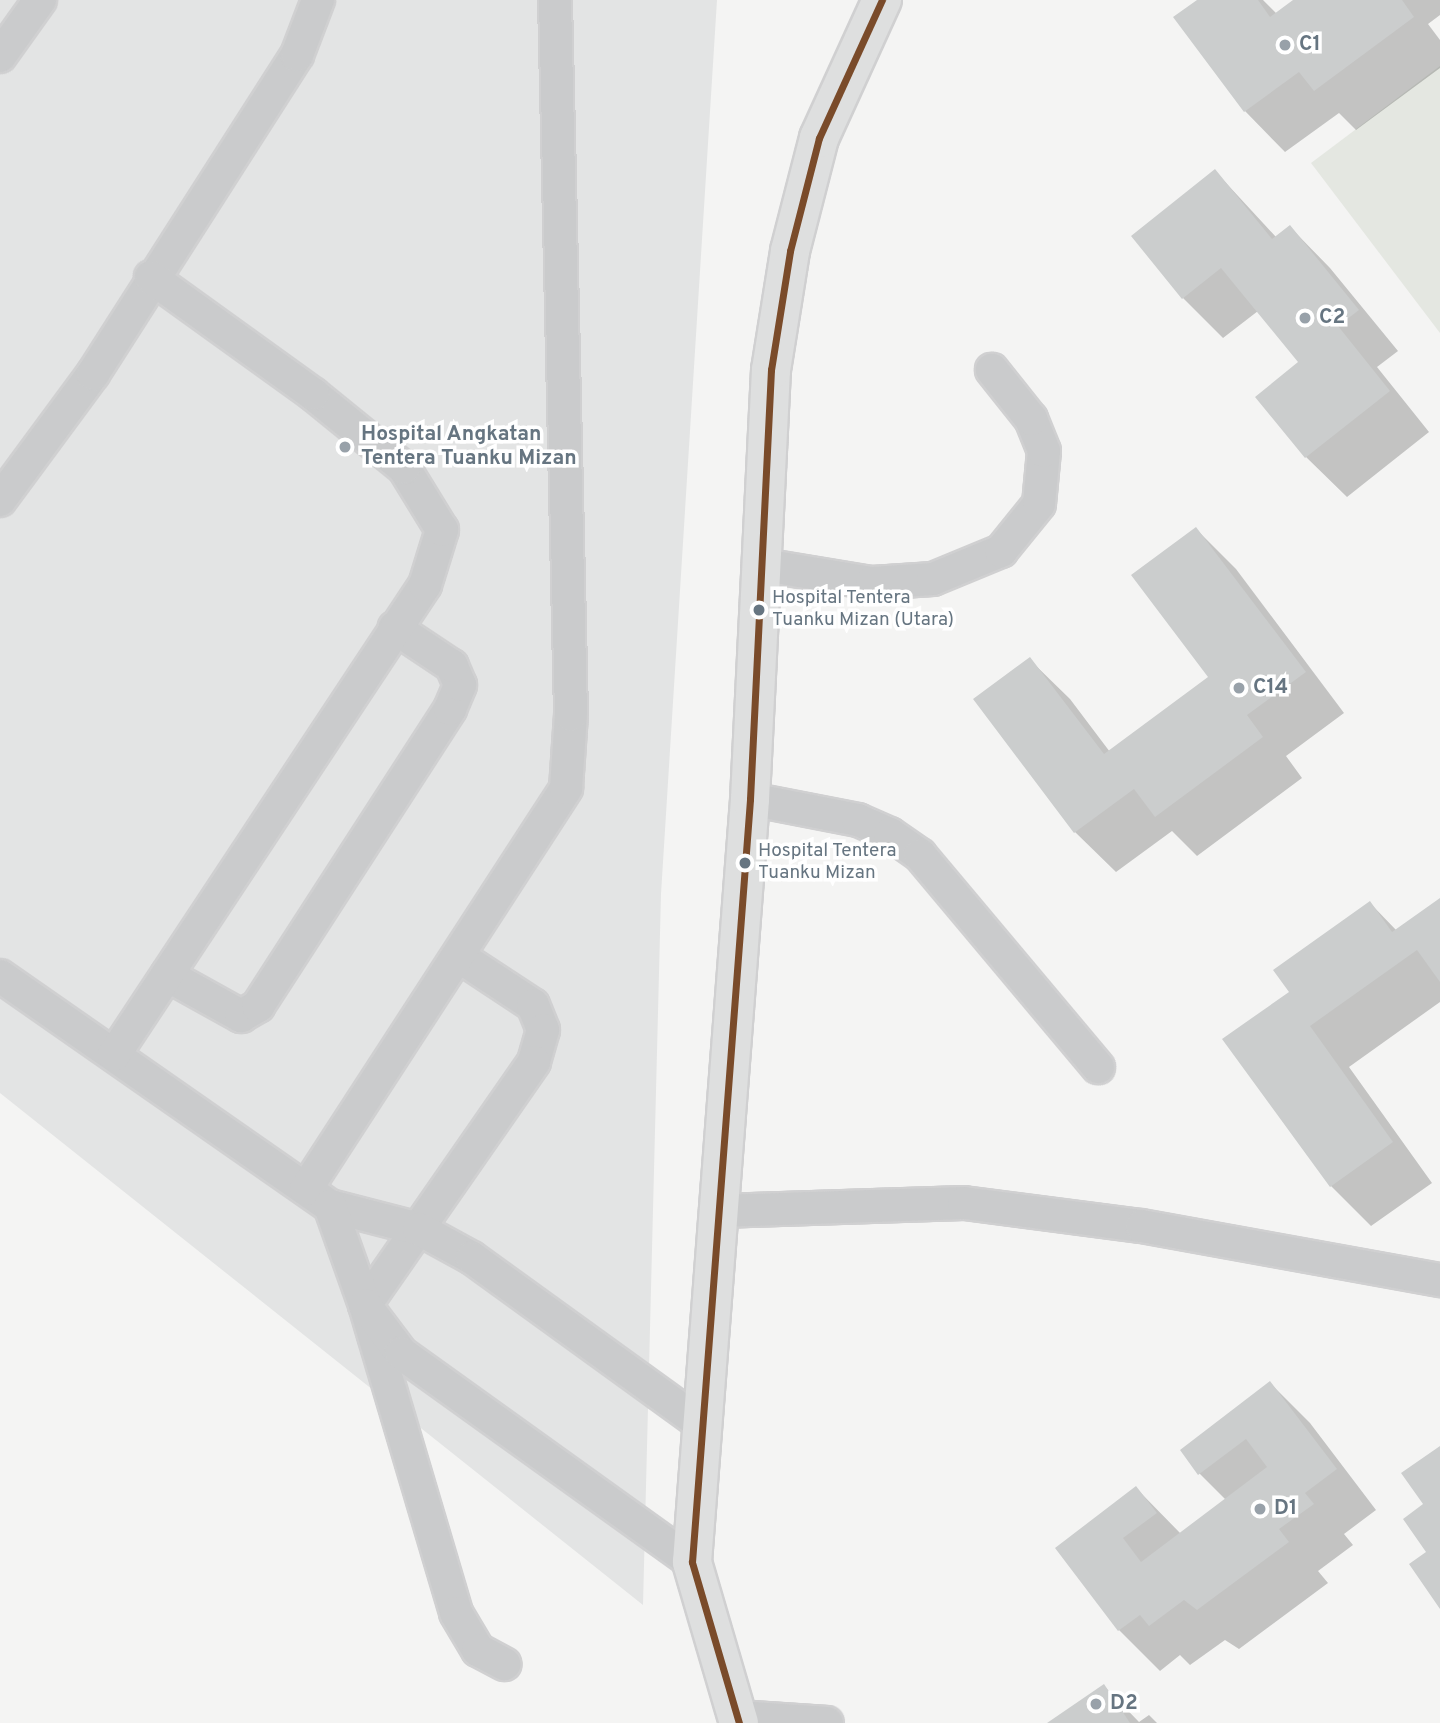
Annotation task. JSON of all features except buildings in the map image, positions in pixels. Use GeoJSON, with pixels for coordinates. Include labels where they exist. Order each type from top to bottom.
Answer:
{"type":"FeatureCollection","features":[{"type":"Feature","properties":{"kind":"street"},"geometry":{"type":"LineString","coordinates":[[739,1720],[692,1562],[750,799],[771,370],[790,251],[819,138],[882,0]]}},
{"type":"Feature","properties":{"kind":"lane"},"geometry":{"type":"LineString","coordinates":[[0,56],[40,0]]}},
{"type":"Feature","properties":{"kind":"lane"},"geometry":{"type":"LineString","coordinates":[[0,500],[93,374],[151,277],[297,55],[318,0]]}},
{"type":"Feature","properties":{"kind":"lane"},"geometry":{"type":"LineString","coordinates":[[318,1197],[460,957],[566,788],[571,715],[555,0]]}},
{"type":"Feature","properties":{"kind":"lane"},"geometry":{"type":"LineString","coordinates":[[114,1055],[425,585],[442,530],[404,468],[313,394],[151,277]]}},
{"type":"Feature","properties":{"kind":"lane"},"geometry":{"type":"LineString","coordinates":[[763,565],[872,583],[933,579],[1001,551],[1039,504],[1044,451],[1031,419],[992,370]]}},
{"type":"Feature","properties":{"kind":"lane"},"geometry":{"type":"LineString","coordinates":[[167,975],[241,1016],[258,1006],[450,709],[460,685],[452,666],[395,628]]}},
{"type":"Feature","properties":{"kind":"lane"},"geometry":{"type":"LineString","coordinates":[[750,799],[858,820],[890,834],[920,855],[1098,1067]]}},
{"type":"Feature","properties":{"kind":"lane"},"geometry":{"type":"LineString","coordinates":[[365,1305],[534,1062],[543,1030],[533,1005],[460,957]]}},
{"type":"Feature","properties":{"kind":"lane"},"geometry":{"type":"LineString","coordinates":[[0,976],[318,1197],[419,1229],[472,1258],[703,1425]]}},
{"type":"Feature","properties":{"kind":"lane"},"geometry":{"type":"LineString","coordinates":[[318,1197],[365,1305],[456,1613],[478,1650],[504,1664]]}},
{"type":"Feature","properties":{"kind":"lane"},"geometry":{"type":"LineString","coordinates":[[720,1211],[964,1203],[1142,1226],[1440,1280]]}},
{"type":"Feature","properties":{"kind":"lane"},"geometry":{"type":"LineString","coordinates":[[365,1305],[401,1353],[692,1562]]}},
{"type":"Feature","properties":{"kind":"lane"},"geometry":{"type":"LineString","coordinates":[[739,1720],[827,1723]]}},
{"type":"Feature","properties":{"kind":"shaded area","name":"Hospital Angkatan Tentera Tuanku Mizan"},"geometry":{"type":"Polygon","coordinates":[[[0,0],[717,0],[661,894],[643,1605],[0,1093],[0,0]]]}},
{"type":"Feature","properties":{"kind":"shaded area"},"geometry":{"type":"Polygon","coordinates":[[[1440,66],[1440,333],[1311,163],[1440,66]]]}},
{"type":"Feature","properties":{"kind":"transit line"},"geometry":{"type":"LineString","coordinates":[[739,1723],[692,1562],[750,799],[771,370],[790,251],[819,138],[882,0]]}},
{"type":"Feature","properties":{"kind":"place","name":"C1"},"geometry":{"type":"Point","coordinates":[1285,45]}},
{"type":"Feature","properties":{"kind":"place","name":"C2"},"geometry":{"type":"Point","coordinates":[1305,318]}},
{"type":"Feature","properties":{"kind":"place","name":"Hospital Angkatan Tentera Tuanku Mizan"},"geometry":{"type":"Point","coordinates":[345,447]}},
{"type":"Feature","properties":{"kind":"place","name":"Hospital Tentera Tuanku Mizan (Utara)"},"geometry":{"type":"Point","coordinates":[759,610]}},
{"type":"Feature","properties":{"kind":"place","name":"C14"},"geometry":{"type":"Point","coordinates":[1239,688]}},
{"type":"Feature","properties":{"kind":"place","name":"Hospital Tentera Tuanku Mizan"},"geometry":{"type":"Point","coordinates":[745,863]}},
{"type":"Feature","properties":{"kind":"place","name":"D1"},"geometry":{"type":"Point","coordinates":[1260,1509]}},
{"type":"Feature","properties":{"kind":"place","name":"D2"},"geometry":{"type":"Point","coordinates":[1096,1704]}}]}
